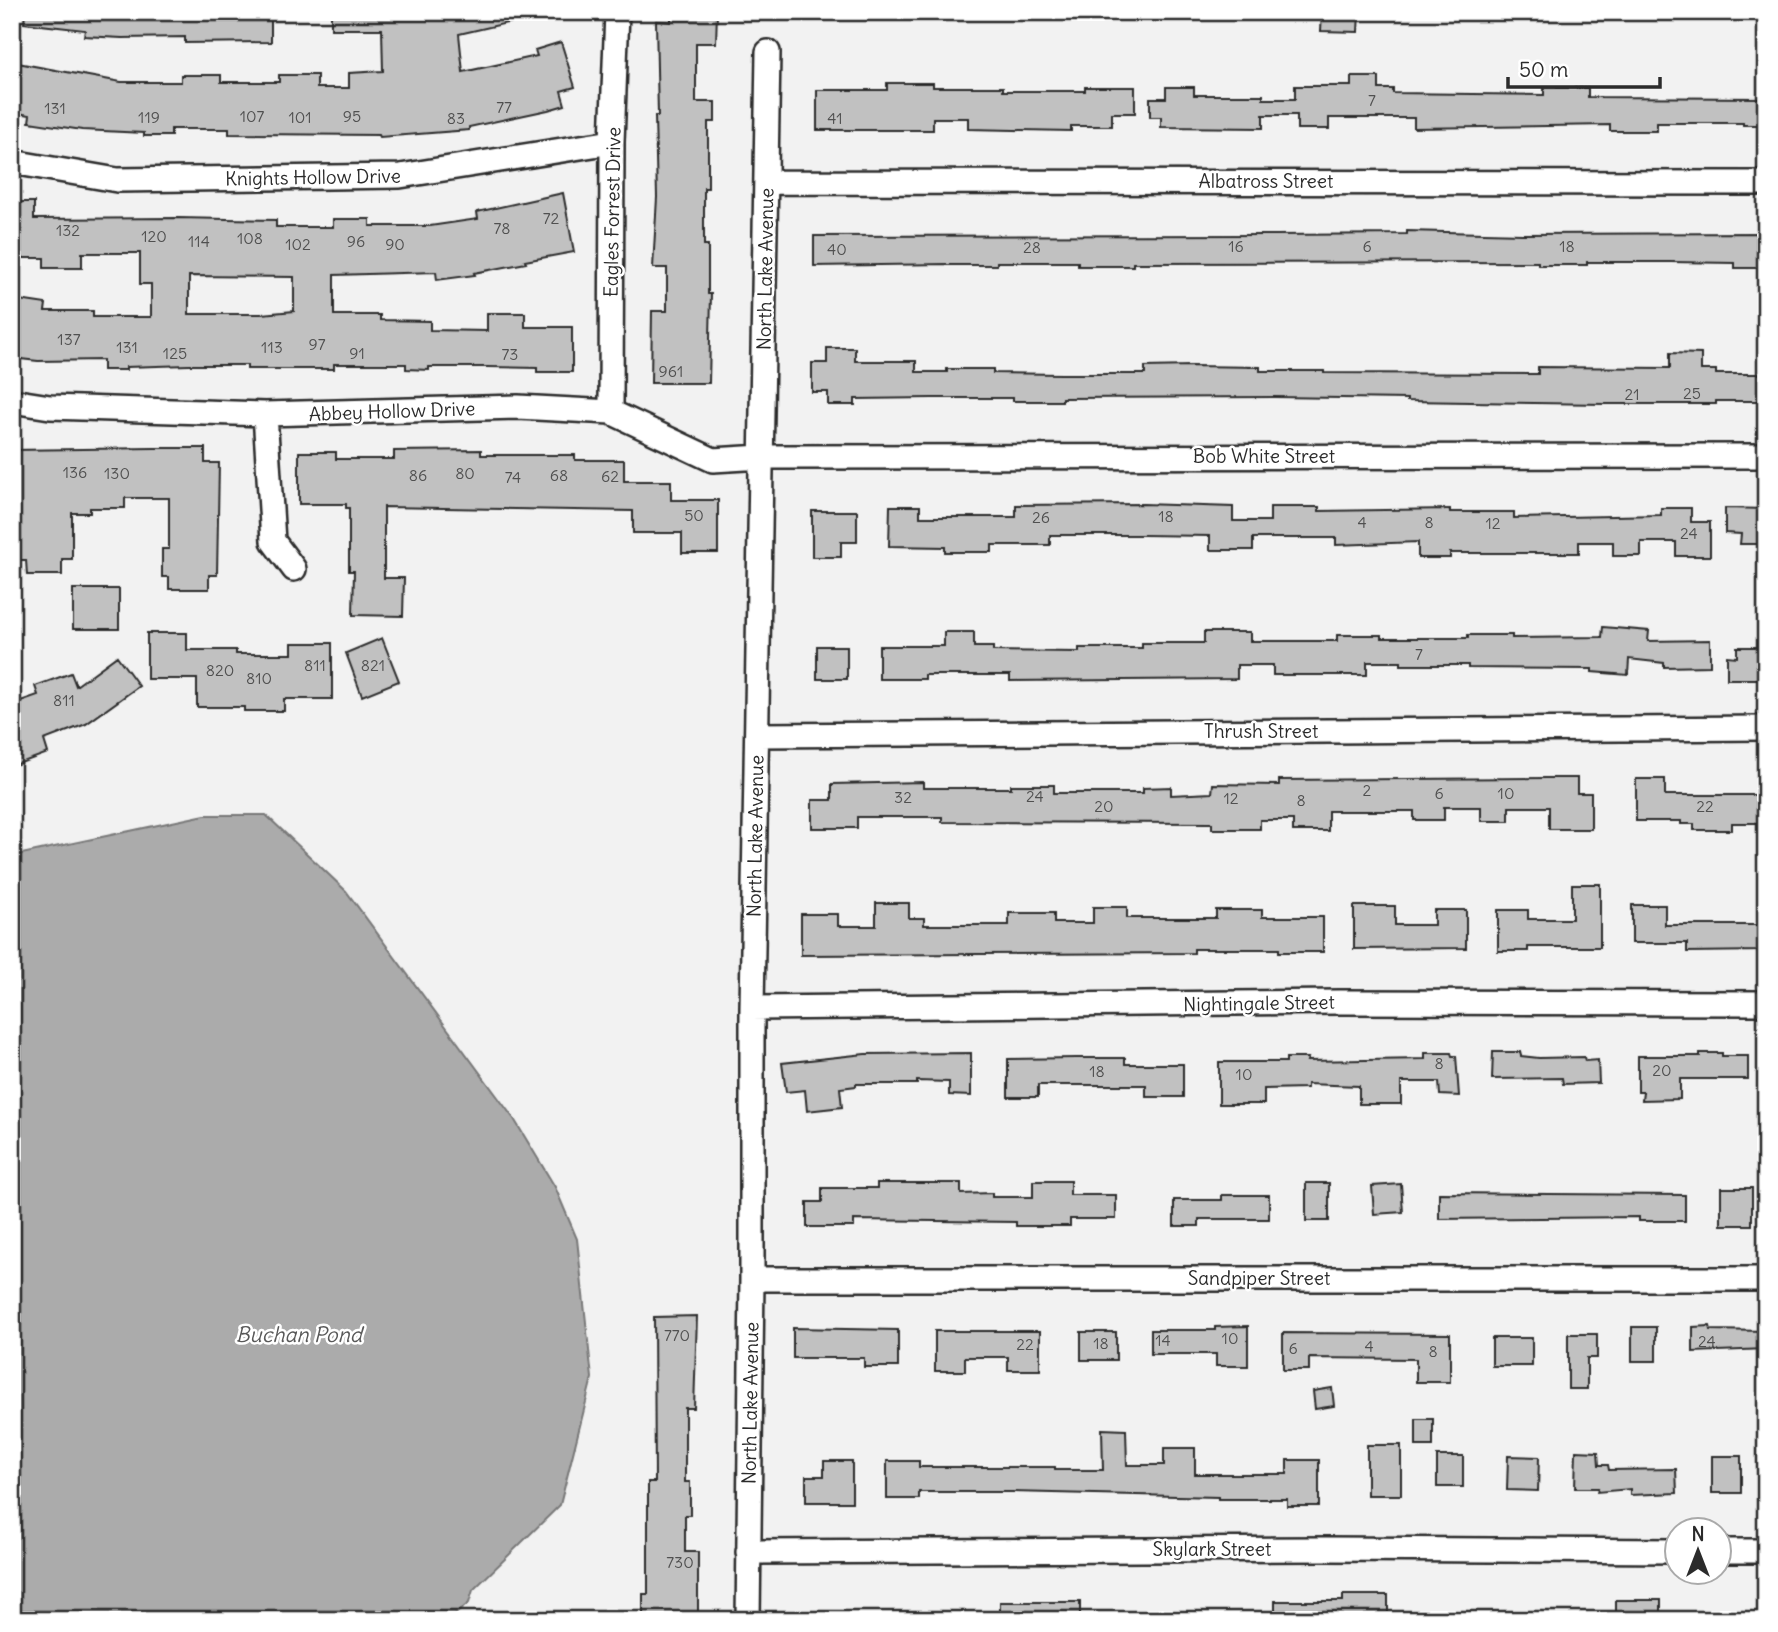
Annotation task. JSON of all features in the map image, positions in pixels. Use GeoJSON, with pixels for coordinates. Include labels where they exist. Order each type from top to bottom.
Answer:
{"type":"FeatureCollection","features":[{"type":"Feature","properties":{"kind":"street","name":"Eagles Forrest Drive"},"geometry":{"type":"LineString","coordinates":[[611,412],[612,142],[617,12]]}},
{"type":"Feature","properties":{"kind":"street","name":"North Lake Avenue"},"geometry":{"type":"LineString","coordinates":[[748,1620],[752,1008],[768,52]]}},
{"type":"Feature","properties":{"kind":"street","name":"Knights Hollow Drive"},"geometry":{"type":"LineString","coordinates":[[12,162],[117,180],[400,176],[612,142]]}},
{"type":"Feature","properties":{"kind":"street","name":"Albatross Street"},"geometry":{"type":"LineString","coordinates":[[766,182],[1766,183]]}},
{"type":"Feature","properties":{"kind":"street","name":"Abbey Hollow Drive"},"geometry":{"type":"LineString","coordinates":[[12,401],[50,407],[265,415],[518,407],[611,412],[713,460],[762,457]]}},
{"type":"Feature","properties":{"kind":"street"},"geometry":{"type":"LineString","coordinates":[[265,415],[272,541],[294,569]]}},
{"type":"Feature","properties":{"kind":"street","name":"Bob White Street"},"geometry":{"type":"LineString","coordinates":[[762,457],[1766,456]]}},
{"type":"Feature","properties":{"kind":"street","name":"Thrush Street"},"geometry":{"type":"LineString","coordinates":[[757,735],[1766,728]]}},
{"type":"Feature","properties":{"kind":"street","name":"Nightingale Street"},"geometry":{"type":"LineString","coordinates":[[752,1008],[1326,1002],[1766,1003]]}},
{"type":"Feature","properties":{"kind":"street","name":"Sandpiper Street"},"geometry":{"type":"LineString","coordinates":[[752,1279],[1766,1279]]}},
{"type":"Feature","properties":{"kind":"street","name":"Skylark Street"},"geometry":{"type":"LineString","coordinates":[[748,1552],[1662,1550]]}},
{"type":"Feature","properties":{"kind":"street"},"geometry":{"type":"LineString","coordinates":[[1732,1551],[1766,1551]]}},
{"type":"Feature","properties":{"kind":"water","name":"Buchan Pond"},"geometry":{"type":"Polygon","coordinates":[[[205,815],[266,815],[346,891],[514,1119],[555,1187],[577,1239],[592,1378],[560,1505],[473,1590],[469,1603],[448,1620],[12,1620],[12,856],[205,815]]]}},
{"type":"Feature","properties":{"kind":"building"},"geometry":{"type":"Polygon","coordinates":[[[25,12],[271,12],[271,42],[185,43],[185,37],[84,36],[85,30],[24,23],[25,12]]]}},
{"type":"Feature","properties":{"kind":"building"},"geometry":{"type":"Polygon","coordinates":[[[331,12],[524,12],[525,19],[459,34],[463,72],[537,56],[535,50],[561,42],[575,87],[561,91],[565,105],[548,110],[469,127],[469,130],[380,137],[229,134],[229,129],[171,129],[171,136],[144,136],[144,133],[82,130],[29,122],[30,115],[12,112],[12,62],[121,82],[181,82],[181,75],[221,75],[221,82],[279,82],[279,75],[317,75],[317,88],[349,88],[349,73],[383,71],[382,29],[331,29],[331,12]]]}},
{"type":"Feature","properties":{"kind":"building"},"geometry":{"type":"Polygon","coordinates":[[[671,12],[717,12],[716,43],[696,43],[696,102],[715,102],[715,122],[708,122],[708,188],[704,188],[704,245],[708,245],[708,294],[711,294],[709,383],[651,383],[652,311],[667,311],[667,268],[653,268],[657,197],[655,116],[658,116],[656,21],[671,22],[671,12]]]}},
{"type":"Feature","properties":{"kind":"building"},"geometry":{"type":"Polygon","coordinates":[[[1322,12],[1359,12],[1358,32],[1321,31],[1322,12]]]}},
{"type":"Feature","properties":{"kind":"building"},"geometry":{"type":"Polygon","coordinates":[[[1351,77],[1379,77],[1379,89],[1393,89],[1393,93],[1544,95],[1544,88],[1588,88],[1588,97],[1766,98],[1766,125],[1657,123],[1657,131],[1610,131],[1610,125],[1414,128],[1414,118],[1329,118],[1329,129],[1297,129],[1297,115],[1263,115],[1263,128],[1161,127],[1161,117],[1150,117],[1150,98],[1166,98],[1166,87],[1194,87],[1194,95],[1263,95],[1263,99],[1295,99],[1295,86],[1351,86],[1351,77]]]}},
{"type":"Feature","properties":{"kind":"building"},"geometry":{"type":"Polygon","coordinates":[[[887,83],[933,83],[933,87],[1003,87],[1003,91],[1085,91],[1085,87],[1135,87],[1135,113],[1112,113],[1112,126],[1071,126],[1071,131],[968,129],[968,118],[933,118],[933,130],[817,130],[817,90],[887,90],[887,83]]]}},
{"type":"Feature","properties":{"kind":"building"},"geometry":{"type":"Polygon","coordinates":[[[563,193],[574,252],[525,261],[526,263],[474,273],[475,275],[437,280],[436,272],[334,275],[334,315],[380,315],[380,320],[430,321],[430,330],[487,331],[487,313],[525,313],[525,327],[572,327],[572,372],[487,367],[406,369],[406,364],[334,364],[334,369],[247,369],[247,365],[189,365],[103,370],[103,360],[38,361],[12,358],[12,299],[46,304],[45,311],[93,311],[93,317],[151,317],[151,284],[140,284],[140,253],[82,253],[82,268],[44,268],[44,258],[12,258],[12,202],[34,202],[34,219],[276,220],[276,227],[333,227],[333,219],[370,219],[370,226],[430,226],[478,219],[477,212],[563,193]],[[189,276],[189,314],[294,311],[294,277],[189,276]]]}},
{"type":"Feature","properties":{"kind":"building"},"geometry":{"type":"Polygon","coordinates":[[[1407,231],[1522,234],[1766,233],[1766,268],[1735,268],[1735,263],[1670,262],[1587,262],[1587,265],[1538,265],[1538,262],[1133,263],[1133,266],[1078,266],[1078,262],[997,262],[997,265],[814,266],[814,236],[1407,234],[1407,231]]]}},
{"type":"Feature","properties":{"kind":"building"},"geometry":{"type":"Polygon","coordinates":[[[827,348],[855,348],[855,361],[916,361],[916,372],[993,369],[993,373],[1062,374],[1145,374],[1145,367],[1192,366],[1260,367],[1260,371],[1324,373],[1538,374],[1538,367],[1670,368],[1670,353],[1701,354],[1701,370],[1716,370],[1716,374],[1766,374],[1766,401],[1605,404],[1275,397],[1062,398],[1062,401],[932,398],[855,399],[855,405],[828,405],[828,392],[812,392],[812,363],[827,363],[827,348]]]}},
{"type":"Feature","properties":{"kind":"building"},"geometry":{"type":"Polygon","coordinates":[[[205,448],[205,463],[219,463],[217,575],[209,575],[209,589],[169,589],[169,577],[162,577],[162,549],[169,549],[169,498],[125,498],[125,508],[90,508],[90,513],[72,513],[72,559],[62,559],[62,575],[27,575],[26,560],[13,560],[12,450],[205,448]]]}},
{"type":"Feature","properties":{"kind":"building"},"geometry":{"type":"Polygon","coordinates":[[[481,450],[481,455],[575,455],[575,460],[624,460],[624,481],[671,481],[671,500],[718,500],[718,553],[682,553],[682,533],[633,533],[633,511],[384,507],[384,578],[404,578],[403,616],[353,615],[354,571],[349,571],[349,508],[346,508],[346,504],[299,504],[299,452],[336,452],[336,459],[394,459],[394,451],[481,450]]]}},
{"type":"Feature","properties":{"kind":"building"},"geometry":{"type":"Polygon","coordinates":[[[1143,504],[1233,507],[1233,521],[1270,521],[1270,507],[1319,507],[1319,511],[1450,509],[1450,512],[1514,512],[1514,518],[1661,515],[1661,508],[1691,508],[1691,522],[1710,522],[1710,556],[1676,556],[1676,542],[1641,542],[1641,556],[1613,556],[1613,542],[1579,542],[1579,553],[1450,553],[1450,558],[1418,558],[1418,542],[1336,545],[1336,538],[1253,538],[1253,550],[1210,550],[1210,536],[1143,535],[1050,535],[1050,545],[992,545],[992,552],[945,552],[945,547],[889,546],[890,506],[920,506],[920,517],[1016,517],[1016,505],[1143,504]]]}},
{"type":"Feature","properties":{"kind":"building"},"geometry":{"type":"Polygon","coordinates":[[[1725,508],[1766,509],[1766,544],[1740,544],[1741,534],[1725,533],[1725,508]]]}},
{"type":"Feature","properties":{"kind":"building"},"geometry":{"type":"Polygon","coordinates":[[[812,511],[857,511],[857,542],[841,542],[841,557],[812,557],[812,511]]]}},
{"type":"Feature","properties":{"kind":"building"},"geometry":{"type":"Polygon","coordinates":[[[73,589],[119,589],[119,629],[73,629],[73,589]]]}},
{"type":"Feature","properties":{"kind":"building"},"geometry":{"type":"Polygon","coordinates":[[[1603,627],[1649,631],[1648,641],[1710,640],[1710,666],[1664,667],[1664,663],[1629,659],[1628,675],[1592,672],[1592,669],[1468,668],[1468,665],[1367,662],[1367,675],[1273,675],[1273,665],[1237,665],[1237,679],[1010,681],[1010,675],[925,675],[925,679],[879,679],[879,646],[944,646],[944,632],[974,632],[974,647],[993,647],[993,651],[1079,652],[1079,648],[1142,648],[1142,643],[1204,643],[1204,632],[1250,632],[1250,641],[1337,641],[1337,635],[1382,635],[1382,638],[1468,638],[1468,635],[1512,635],[1512,638],[1602,637],[1603,627]]]}},
{"type":"Feature","properties":{"kind":"building"},"geometry":{"type":"Polygon","coordinates":[[[147,633],[187,633],[187,650],[236,650],[236,654],[292,654],[292,643],[332,643],[332,699],[284,699],[284,711],[244,711],[244,707],[197,707],[197,679],[147,679],[147,633]]]}},
{"type":"Feature","properties":{"kind":"building"},"geometry":{"type":"Polygon","coordinates":[[[382,638],[399,681],[362,696],[346,653],[382,638]]]}},
{"type":"Feature","properties":{"kind":"building"},"geometry":{"type":"Polygon","coordinates":[[[817,646],[847,646],[847,679],[817,679],[817,646]]]}},
{"type":"Feature","properties":{"kind":"building"},"geometry":{"type":"Polygon","coordinates":[[[1737,647],[1766,647],[1766,679],[1727,679],[1727,656],[1737,657],[1737,647]]]}},
{"type":"Feature","properties":{"kind":"building"},"geometry":{"type":"Polygon","coordinates":[[[117,656],[139,686],[86,724],[44,740],[48,753],[12,766],[12,704],[38,695],[35,686],[71,673],[76,686],[117,656]]]}},
{"type":"Feature","properties":{"kind":"building"},"geometry":{"type":"Polygon","coordinates":[[[1577,778],[1577,793],[1591,793],[1591,829],[1549,829],[1549,807],[1509,807],[1509,821],[1481,821],[1481,807],[1444,807],[1444,820],[1414,820],[1414,811],[1328,811],[1328,831],[1293,831],[1293,820],[1260,820],[1260,829],[1212,829],[1212,823],[942,822],[942,817],[857,817],[857,828],[812,828],[812,800],[832,800],[832,784],[923,782],[923,788],[1054,785],[1054,793],[1143,793],[1143,788],[1171,787],[1171,795],[1212,793],[1213,784],[1279,785],[1279,780],[1577,778]]]}},
{"type":"Feature","properties":{"kind":"building"},"geometry":{"type":"Polygon","coordinates":[[[1636,779],[1665,779],[1665,795],[1766,795],[1766,823],[1732,823],[1732,830],[1694,830],[1694,824],[1681,824],[1681,821],[1636,821],[1636,779]]]}},
{"type":"Feature","properties":{"kind":"building"},"geometry":{"type":"Polygon","coordinates":[[[1572,884],[1600,884],[1600,947],[1528,947],[1528,951],[1498,951],[1498,910],[1528,910],[1528,919],[1572,919],[1572,884]]]}},
{"type":"Feature","properties":{"kind":"building"},"geometry":{"type":"Polygon","coordinates":[[[876,903],[909,903],[909,918],[924,918],[924,925],[1009,925],[1009,913],[1054,913],[1054,923],[1093,923],[1093,907],[1127,907],[1127,918],[1216,918],[1216,910],[1262,910],[1262,917],[1323,917],[1323,952],[1194,949],[1194,953],[801,955],[801,914],[838,914],[838,926],[876,926],[876,903]]]}},
{"type":"Feature","properties":{"kind":"building"},"geometry":{"type":"Polygon","coordinates":[[[1632,905],[1665,905],[1665,925],[1766,925],[1766,951],[1687,952],[1687,943],[1632,943],[1632,905]]]}},
{"type":"Feature","properties":{"kind":"building"},"geometry":{"type":"Polygon","coordinates":[[[1354,906],[1395,906],[1395,925],[1434,925],[1434,910],[1466,910],[1466,948],[1354,949],[1354,906]]]}},
{"type":"Feature","properties":{"kind":"building"},"geometry":{"type":"Polygon","coordinates":[[[1493,1052],[1520,1052],[1521,1056],[1539,1058],[1584,1057],[1585,1061],[1598,1060],[1599,1083],[1563,1084],[1562,1078],[1492,1079],[1493,1052]]]}},
{"type":"Feature","properties":{"kind":"building"},"geometry":{"type":"Polygon","coordinates":[[[971,1053],[971,1096],[949,1095],[949,1082],[856,1084],[840,1088],[842,1107],[807,1111],[805,1090],[786,1092],[782,1063],[865,1054],[971,1053]]]}},
{"type":"Feature","properties":{"kind":"building"},"geometry":{"type":"Polygon","coordinates":[[[1425,1053],[1451,1053],[1456,1056],[1459,1096],[1440,1095],[1439,1082],[1401,1082],[1401,1104],[1359,1104],[1359,1086],[1307,1084],[1307,1088],[1264,1089],[1264,1104],[1219,1104],[1219,1062],[1286,1062],[1286,1058],[1308,1058],[1307,1061],[1425,1059],[1425,1053]]]}},
{"type":"Feature","properties":{"kind":"building"},"geometry":{"type":"Polygon","coordinates":[[[1700,1053],[1748,1056],[1748,1079],[1680,1079],[1680,1099],[1642,1100],[1643,1092],[1638,1092],[1638,1056],[1700,1056],[1700,1053]]]}},
{"type":"Feature","properties":{"kind":"building"},"geometry":{"type":"Polygon","coordinates":[[[1125,1058],[1125,1064],[1183,1064],[1183,1097],[1146,1097],[1146,1085],[1038,1085],[1038,1097],[1008,1097],[1008,1059],[1125,1058]]]}},
{"type":"Feature","properties":{"kind":"building"},"geometry":{"type":"Polygon","coordinates":[[[1033,1181],[1070,1181],[1070,1195],[1116,1195],[1116,1219],[1070,1219],[1070,1226],[1016,1226],[1016,1222],[854,1220],[854,1227],[807,1227],[807,1202],[822,1202],[822,1188],[877,1188],[877,1183],[961,1183],[961,1194],[992,1193],[992,1197],[1033,1197],[1033,1181]]]}},
{"type":"Feature","properties":{"kind":"building"},"geometry":{"type":"Polygon","coordinates":[[[1306,1183],[1329,1183],[1329,1221],[1306,1221],[1306,1183]]]}},
{"type":"Feature","properties":{"kind":"building"},"geometry":{"type":"Polygon","coordinates":[[[1401,1184],[1403,1212],[1374,1214],[1372,1186],[1401,1184]]]}},
{"type":"Feature","properties":{"kind":"building"},"geometry":{"type":"Polygon","coordinates":[[[1721,1188],[1752,1188],[1752,1225],[1721,1225],[1721,1188]]]}},
{"type":"Feature","properties":{"kind":"building"},"geometry":{"type":"Polygon","coordinates":[[[1439,1193],[1685,1195],[1685,1221],[1639,1221],[1639,1217],[1439,1219],[1439,1193]]]}},
{"type":"Feature","properties":{"kind":"building"},"geometry":{"type":"Polygon","coordinates":[[[1222,1195],[1269,1195],[1269,1219],[1199,1219],[1199,1226],[1174,1226],[1174,1200],[1222,1200],[1222,1195]]]}},
{"type":"Feature","properties":{"kind":"building"},"geometry":{"type":"Polygon","coordinates":[[[697,1316],[694,1408],[685,1408],[685,1482],[690,1482],[690,1515],[685,1515],[685,1552],[698,1552],[698,1616],[683,1616],[683,1620],[643,1620],[643,1594],[648,1594],[648,1482],[655,1482],[654,1317],[697,1316]]]}},
{"type":"Feature","properties":{"kind":"building"},"geometry":{"type":"Polygon","coordinates":[[[1248,1326],[1248,1366],[1216,1366],[1216,1354],[1151,1354],[1151,1330],[1215,1330],[1215,1327],[1248,1326]]]}},
{"type":"Feature","properties":{"kind":"building"},"geometry":{"type":"Polygon","coordinates":[[[1710,1326],[1711,1330],[1766,1331],[1766,1349],[1693,1352],[1693,1327],[1710,1326]]]}},
{"type":"Feature","properties":{"kind":"building"},"geometry":{"type":"Polygon","coordinates":[[[1632,1327],[1656,1327],[1656,1361],[1632,1361],[1632,1327]]]}},
{"type":"Feature","properties":{"kind":"building"},"geometry":{"type":"Polygon","coordinates":[[[793,1328],[898,1330],[898,1367],[864,1367],[864,1358],[793,1358],[793,1328]]]}},
{"type":"Feature","properties":{"kind":"building"},"geometry":{"type":"Polygon","coordinates":[[[935,1331],[1040,1331],[1040,1370],[1008,1370],[1008,1357],[965,1357],[965,1371],[935,1371],[935,1331]]]}},
{"type":"Feature","properties":{"kind":"building"},"geometry":{"type":"Polygon","coordinates":[[[1081,1332],[1116,1332],[1116,1360],[1081,1360],[1081,1332]]]}},
{"type":"Feature","properties":{"kind":"building"},"geometry":{"type":"Polygon","coordinates":[[[1283,1333],[1450,1334],[1450,1382],[1416,1382],[1416,1359],[1309,1358],[1309,1370],[1283,1370],[1283,1333]]]}},
{"type":"Feature","properties":{"kind":"building"},"geometry":{"type":"Polygon","coordinates":[[[1568,1334],[1597,1334],[1597,1358],[1587,1358],[1587,1389],[1568,1389],[1568,1334]]]}},
{"type":"Feature","properties":{"kind":"building"},"geometry":{"type":"Polygon","coordinates":[[[1492,1338],[1532,1338],[1532,1366],[1492,1366],[1492,1338]]]}},
{"type":"Feature","properties":{"kind":"building"},"geometry":{"type":"Polygon","coordinates":[[[1332,1388],[1334,1406],[1315,1409],[1313,1391],[1332,1388]]]}},
{"type":"Feature","properties":{"kind":"building"},"geometry":{"type":"Polygon","coordinates":[[[1416,1419],[1433,1419],[1433,1446],[1416,1446],[1416,1419]]]}},
{"type":"Feature","properties":{"kind":"building"},"geometry":{"type":"Polygon","coordinates":[[[1102,1429],[1126,1430],[1127,1465],[1164,1465],[1164,1448],[1195,1448],[1195,1474],[1287,1474],[1287,1460],[1319,1460],[1319,1506],[1287,1506],[1287,1499],[1011,1492],[919,1492],[919,1499],[887,1499],[887,1461],[919,1461],[919,1467],[1055,1467],[1055,1470],[1103,1470],[1102,1429]]]}},
{"type":"Feature","properties":{"kind":"building"},"geometry":{"type":"Polygon","coordinates":[[[1367,1445],[1401,1445],[1401,1495],[1367,1495],[1367,1445]]]}},
{"type":"Feature","properties":{"kind":"building"},"geometry":{"type":"Polygon","coordinates":[[[1576,1451],[1598,1452],[1599,1465],[1608,1465],[1609,1470],[1676,1469],[1677,1493],[1630,1495],[1630,1489],[1597,1492],[1598,1488],[1575,1488],[1576,1451]]]}},
{"type":"Feature","properties":{"kind":"building"},"geometry":{"type":"Polygon","coordinates":[[[1437,1456],[1463,1456],[1463,1487],[1437,1487],[1437,1456]]]}},
{"type":"Feature","properties":{"kind":"building"},"geometry":{"type":"Polygon","coordinates":[[[1508,1456],[1539,1457],[1538,1491],[1507,1490],[1508,1456]]]}},
{"type":"Feature","properties":{"kind":"building"},"geometry":{"type":"Polygon","coordinates":[[[1712,1456],[1741,1456],[1741,1493],[1712,1493],[1712,1456]]]}},
{"type":"Feature","properties":{"kind":"building"},"geometry":{"type":"Polygon","coordinates":[[[824,1461],[852,1461],[852,1502],[806,1502],[806,1476],[824,1476],[824,1461]]]}},
{"type":"Feature","properties":{"kind":"building"},"geometry":{"type":"Polygon","coordinates":[[[1343,1595],[1388,1595],[1388,1620],[1275,1620],[1275,1601],[1343,1601],[1343,1595]]]}},
{"type":"Feature","properties":{"kind":"building"},"geometry":{"type":"Polygon","coordinates":[[[1616,1600],[1661,1600],[1661,1620],[1616,1620],[1616,1600]]]}},
{"type":"Feature","properties":{"kind":"building"},"geometry":{"type":"Polygon","coordinates":[[[1000,1602],[1080,1602],[1080,1620],[1000,1620],[1000,1602]]]}}]}
